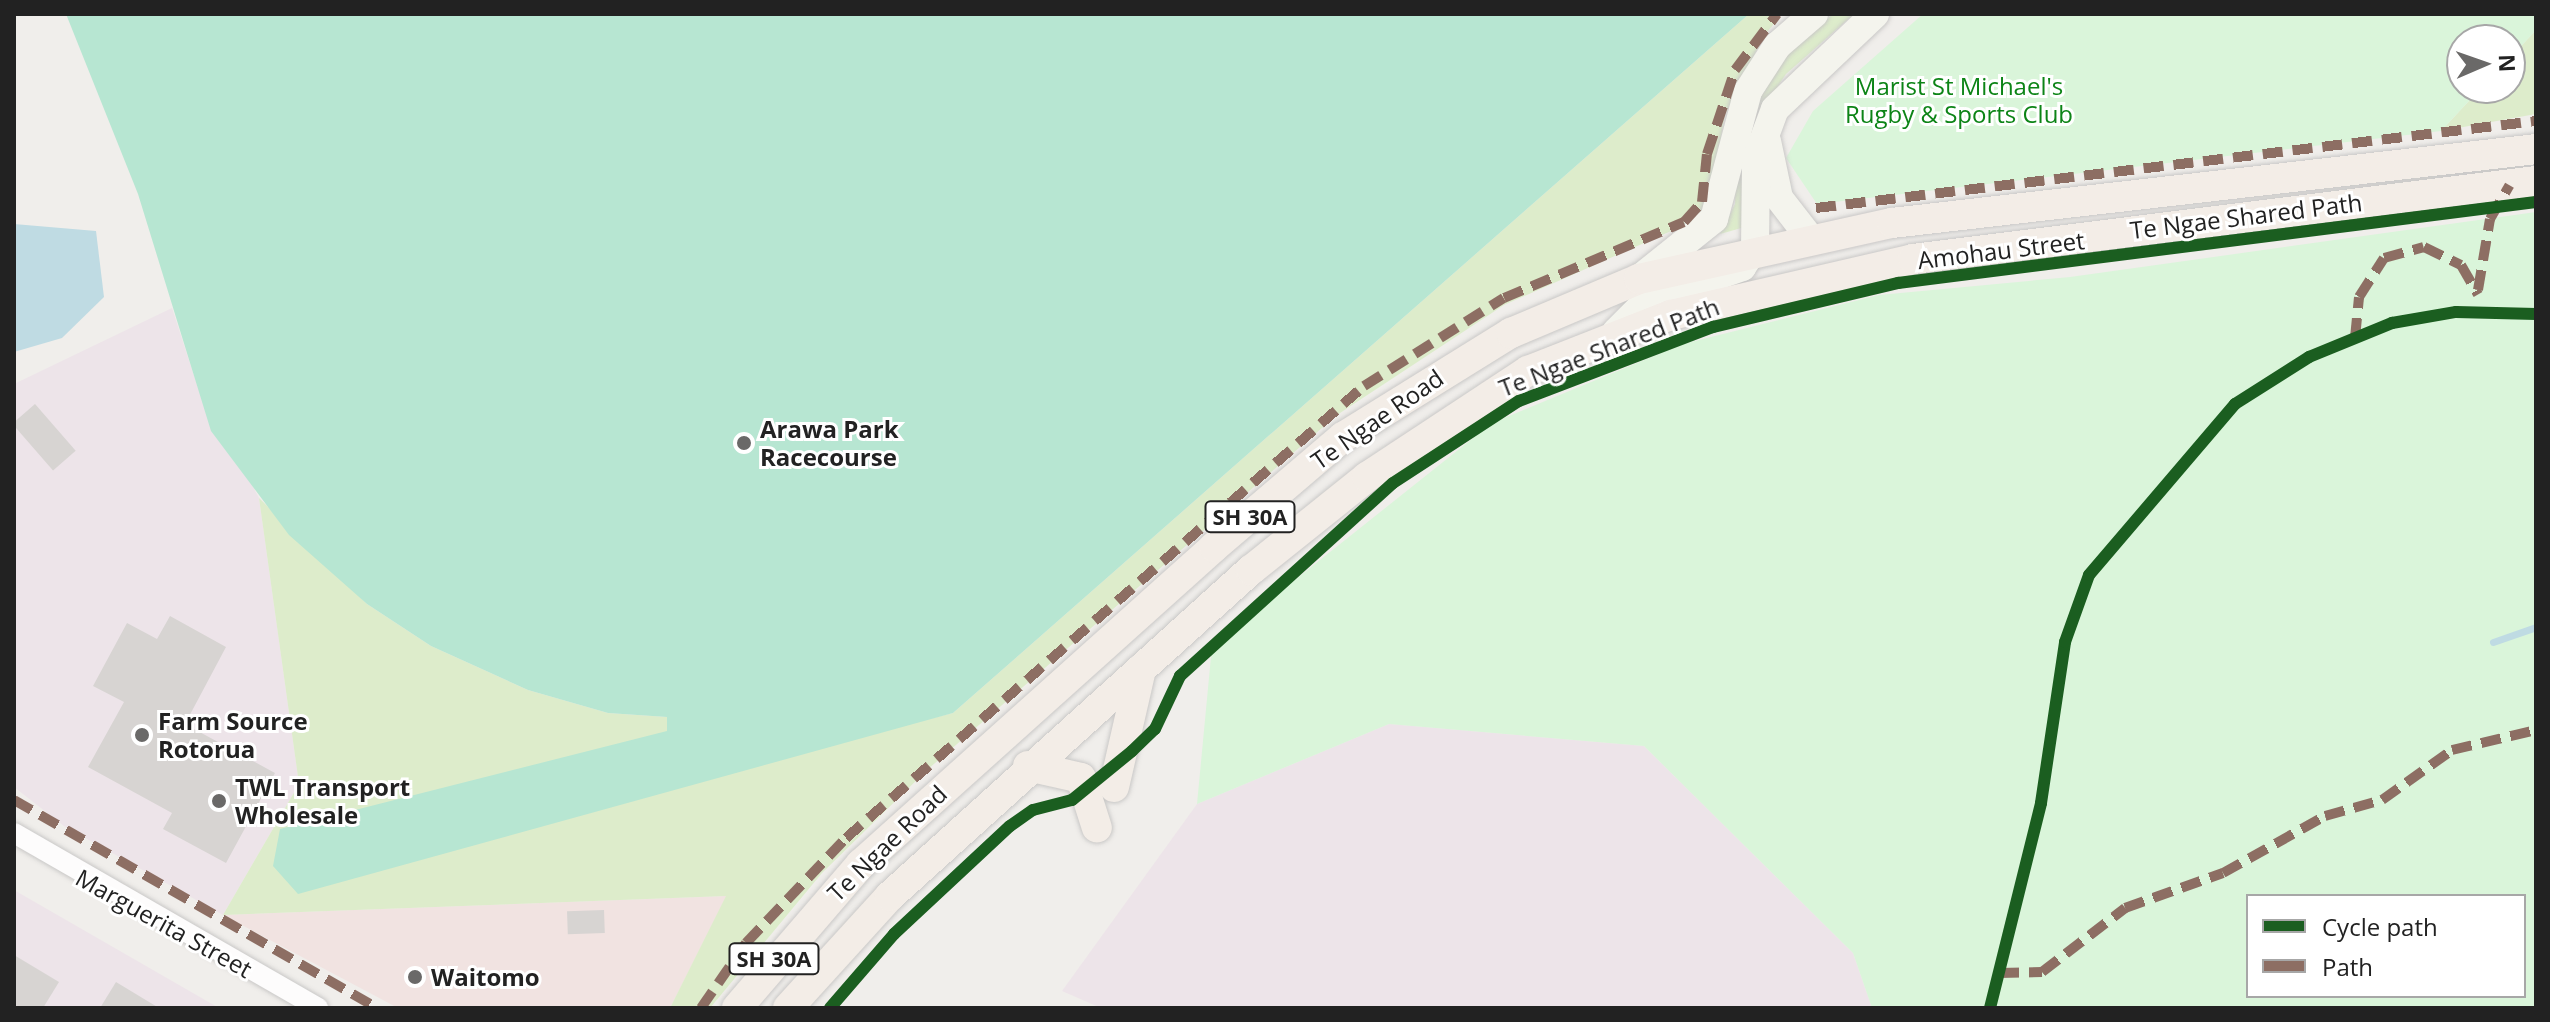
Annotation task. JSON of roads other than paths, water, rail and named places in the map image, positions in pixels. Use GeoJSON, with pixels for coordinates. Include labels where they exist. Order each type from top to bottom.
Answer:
{"type":"FeatureCollection","features":[{"type":"Feature","properties":{"kind":"main road","name":"Amohau Street"},"geometry":{"type":"LineString","coordinates":[[1639,279],[1755,248],[1810,238],[2536,149]]}},
{"type":"Feature","properties":{"kind":"main road","name":"Amohau Street"},"geometry":{"type":"LineString","coordinates":[[1616,332],[1913,259],[2536,181]]}},
{"type":"Feature","properties":{"kind":"main road","name":"Te Ngae Road"},"geometry":{"type":"LineString","coordinates":[[737,1008],[861,864],[1343,437],[1511,333],[1639,279]]}},
{"type":"Feature","properties":{"kind":"main road","name":"Te Ngae Road"},"geometry":{"type":"LineString","coordinates":[[788,1008],[890,896],[1028,766],[1263,561],[1445,422],[1528,371],[1616,332]]}},
{"type":"Feature","properties":{"kind":"main road"},"geometry":{"type":"LineString","coordinates":[[1114,787],[1141,667]]}},
{"type":"Feature","properties":{"kind":"main road"},"geometry":{"type":"LineString","coordinates":[[1028,766],[1081,778],[1097,828]]}},
{"type":"Feature","properties":{"kind":"street","name":"Te Ngae Road"},"geometry":{"type":"LineString","coordinates":[[1639,279],[1714,219],[1748,91],[1777,46],[1814,14]]}},
{"type":"Feature","properties":{"kind":"street"},"geometry":{"type":"LineString","coordinates":[[1755,248],[1752,192],[1766,132],[1791,88],[1875,14]]}},
{"type":"Feature","properties":{"kind":"street"},"geometry":{"type":"LineString","coordinates":[[1766,132],[1779,198],[1810,238]]}},
{"type":"Feature","properties":{"kind":"street","name":"Te Ngae Road"},"geometry":{"type":"LineString","coordinates":[[1616,332],[1648,300],[1726,277],[1755,248]]}},
{"type":"Feature","properties":{"kind":"street","name":"Marguerita Street"},"geometry":{"type":"LineString","coordinates":[[14,833],[318,1008]]}},
{"type":"Feature","properties":{"kind":"water"},"geometry":{"type":"Polygon","coordinates":[[[14,224],[96,231],[104,297],[62,338],[14,352],[14,224]]]}},
{"type":"Feature","properties":{"kind":"waterway"},"geometry":{"type":"LineString","coordinates":[[2493,642],[2536,627]]}},
{"type":"Feature","properties":{"kind":"place","name":"Arawa Park Racecourse"},"geometry":{"type":"Point","coordinates":[744,443]}},
{"type":"Feature","properties":{"kind":"place","name":"Farm Source Rotorua"},"geometry":{"type":"Point","coordinates":[142,735]}},
{"type":"Feature","properties":{"kind":"place","name":"TWL Transport Wholesale"},"geometry":{"type":"Point","coordinates":[219,801]}},
{"type":"Feature","properties":{"kind":"place","name":"Waitomo"},"geometry":{"type":"Point","coordinates":[415,977]}},
{"type":"Feature","properties":{"kind":"park label","name":"Marist St Michael's Rugby & Sports Club"},"geometry":{"type":"Point","coordinates":[1959,100]}}]}
